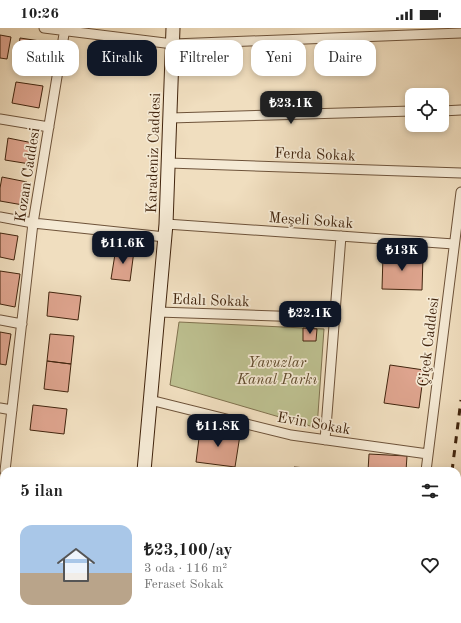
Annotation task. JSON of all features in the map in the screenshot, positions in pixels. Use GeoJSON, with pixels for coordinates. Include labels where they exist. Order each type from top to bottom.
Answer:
{"type":"FeatureCollection","features":[{"type":"Feature","properties":{"kind":"street"},"geometry":{"type":"LineString","coordinates":[[44,28],[165,43]]}},
{"type":"Feature","properties":{"kind":"street","name":"Karadeniz Caddesi"},"geometry":{"type":"LineString","coordinates":[[173,40],[174,28]]}},
{"type":"Feature","properties":{"kind":"street","name":"Kozan Caddesi"},"geometry":{"type":"LineString","coordinates":[[5,467],[33,223],[65,30]]}},
{"type":"Feature","properties":{"kind":"street"},"geometry":{"type":"LineString","coordinates":[[243,41],[461,32]]}},
{"type":"Feature","properties":{"kind":"street","name":"Karadeniz Caddesi"},"geometry":{"type":"LineString","coordinates":[[144,467],[165,230],[172,76]]}},
{"type":"Feature","properties":{"kind":"street"},"geometry":{"type":"LineString","coordinates":[[449,110],[461,110]]}},
{"type":"Feature","properties":{"kind":"street"},"geometry":{"type":"LineString","coordinates":[[170,118],[405,111]]}},
{"type":"Feature","properties":{"kind":"street"},"geometry":{"type":"LineString","coordinates":[[0,119],[49,127]]}},
{"type":"Feature","properties":{"kind":"street","name":"Ferda Sokak"},"geometry":{"type":"LineString","coordinates":[[169,163],[461,173]]}},
{"type":"Feature","properties":{"kind":"street","name":"Çiçek Caddesi"},"geometry":{"type":"LineString","coordinates":[[426,467],[461,192]]}},
{"type":"Feature","properties":{"kind":"street","name":"Meşeli Sokak"},"geometry":{"type":"LineString","coordinates":[[0,217],[33,223],[165,230],[342,236],[454,244]]}},
{"type":"Feature","properties":{"kind":"street"},"geometry":{"type":"LineString","coordinates":[[325,440],[342,236]]}},
{"type":"Feature","properties":{"kind":"street","name":"Edalı Sokak"},"geometry":{"type":"LineString","coordinates":[[158,312],[335,318]]}},
{"type":"Feature","properties":{"kind":"street"},"geometry":{"type":"LineString","coordinates":[[0,320],[22,324]]}},
{"type":"Feature","properties":{"kind":"street","name":"Evin Sokak"},"geometry":{"type":"LineString","coordinates":[[150,400],[291,435],[428,454]]}},
{"type":"Feature","properties":{"kind":"street"},"geometry":{"type":"LineString","coordinates":[[0,408],[12,410]]}},
{"type":"Feature","properties":{"kind":"green space","name":"Yavuzlar Kanal Parkı"},"geometry":{"type":"Polygon","coordinates":[[[179,322],[324,329],[317,428],[170,385],[179,322]]]}},
{"type":"Feature","properties":{"kind":"building"},"geometry":{"type":"Polygon","coordinates":[[[0,35],[11,37],[7,59],[0,58],[0,35]]]}},
{"type":"Feature","properties":{"kind":"building"},"geometry":{"type":"Polygon","coordinates":[[[20,38],[34,40],[20,40],[20,38]]]}},
{"type":"Feature","properties":{"kind":"building"},"geometry":{"type":"Polygon","coordinates":[[[16,82],[43,86],[39,108],[12,103],[16,82]]]}},
{"type":"Feature","properties":{"kind":"building"},"geometry":{"type":"Polygon","coordinates":[[[8,138],[33,143],[30,164],[5,160],[8,138]]]}},
{"type":"Feature","properties":{"kind":"building"},"geometry":{"type":"Polygon","coordinates":[[[2,177],[27,182],[23,205],[0,201],[2,177]]]}},
{"type":"Feature","properties":{"kind":"building"},"geometry":{"type":"Polygon","coordinates":[[[0,233],[18,236],[14,260],[0,257],[0,233]]]}},
{"type":"Feature","properties":{"kind":"building"},"geometry":{"type":"Polygon","coordinates":[[[116,248],[134,251],[130,281],[111,279],[116,248]]]}},
{"type":"Feature","properties":{"kind":"building"},"geometry":{"type":"Polygon","coordinates":[[[383,255],[423,256],[422,290],[382,289],[383,255]]]}},
{"type":"Feature","properties":{"kind":"building"},"geometry":{"type":"Polygon","coordinates":[[[0,271],[20,274],[15,307],[0,304],[0,271]]]}},
{"type":"Feature","properties":{"kind":"building"},"geometry":{"type":"Polygon","coordinates":[[[49,292],[81,296],[78,320],[47,316],[49,292]]]}},
{"type":"Feature","properties":{"kind":"building"},"geometry":{"type":"Polygon","coordinates":[[[303,328],[317,329],[316,341],[303,341],[303,328]]]}},
{"type":"Feature","properties":{"kind":"building"},"geometry":{"type":"Polygon","coordinates":[[[0,332],[11,334],[6,365],[0,364],[0,332]]]}},
{"type":"Feature","properties":{"kind":"building"},"geometry":{"type":"Polygon","coordinates":[[[50,334],[74,336],[71,364],[47,361],[50,334]]]}},
{"type":"Feature","properties":{"kind":"building"},"geometry":{"type":"Polygon","coordinates":[[[47,361],[71,364],[68,392],[44,389],[47,361]]]}},
{"type":"Feature","properties":{"kind":"building"},"geometry":{"type":"Polygon","coordinates":[[[390,365],[424,370],[419,408],[384,403],[390,365]]]}},
{"type":"Feature","properties":{"kind":"building"},"geometry":{"type":"Polygon","coordinates":[[[33,405],[67,409],[64,434],[30,430],[33,405]]]}},
{"type":"Feature","properties":{"kind":"building"},"geometry":{"type":"Polygon","coordinates":[[[200,430],[240,435],[235,467],[196,462],[200,430]]]}},
{"type":"Feature","properties":{"kind":"building"},"geometry":{"type":"Polygon","coordinates":[[[369,454],[407,456],[406,467],[368,467],[369,454]]]}},
{"type":"Feature","properties":{"kind":"railway"},"geometry":{"type":"LineString","coordinates":[[453,467],[461,400]]}}]}
